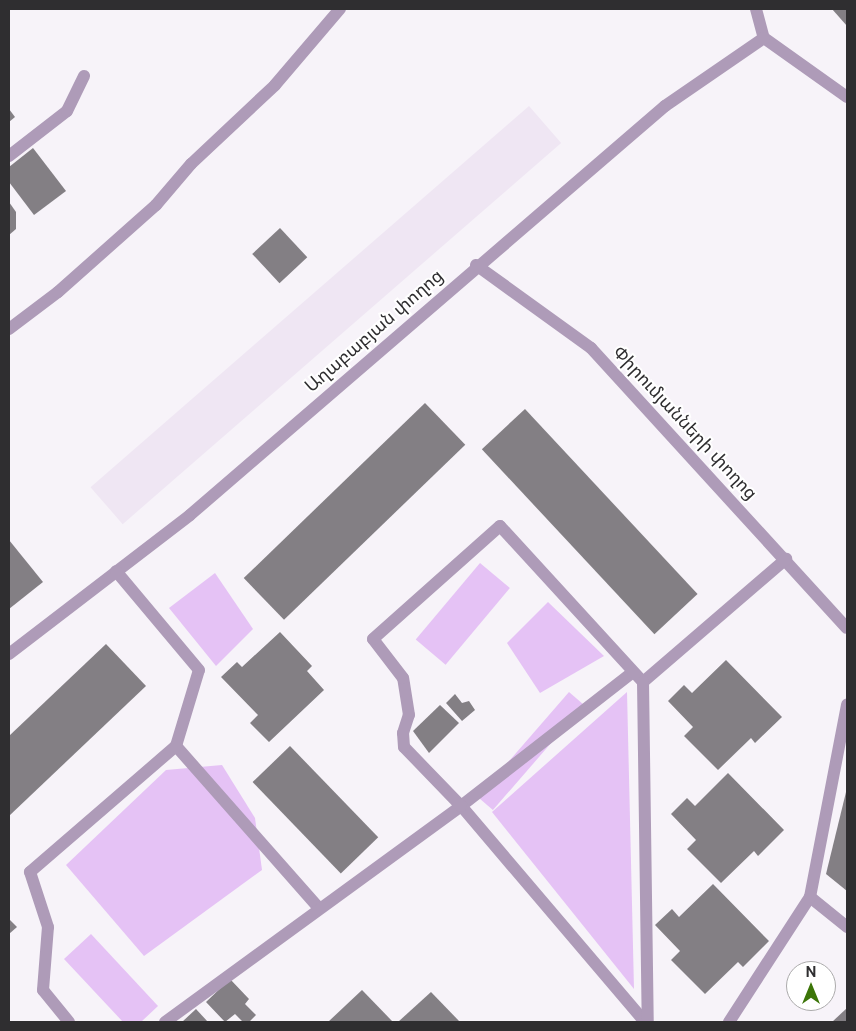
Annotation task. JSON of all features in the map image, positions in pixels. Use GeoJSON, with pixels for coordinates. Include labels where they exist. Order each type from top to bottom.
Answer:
{"type":"FeatureCollection","features":[{"type":"Feature","properties":{"kind":"street"},"geometry":{"type":"LineString","coordinates":[[9,329],[58,292],[156,204],[191,164],[275,85],[340,9]]}},
{"type":"Feature","properties":{"kind":"street"},"geometry":{"type":"LineString","coordinates":[[756,9],[764,38],[846,93]]}},
{"type":"Feature","properties":{"kind":"street","name":"Աղաբաբյան փողոց"},"geometry":{"type":"LineString","coordinates":[[9,654],[190,514],[412,325],[476,265],[665,106],[764,38]]}},
{"type":"Feature","properties":{"kind":"street"},"geometry":{"type":"LineString","coordinates":[[9,156],[67,111],[84,76]]}},
{"type":"Feature","properties":{"kind":"street","name":"Փիրումյանների փողոց"},"geometry":{"type":"LineString","coordinates":[[476,265],[591,348],[786,559],[847,628]]}},
{"type":"Feature","properties":{"kind":"street"},"geometry":{"type":"LineString","coordinates":[[500,526],[643,682],[646,1022],[461,806],[404,747],[402,733],[409,715],[403,678],[373,639],[500,526]]}},
{"type":"Feature","properties":{"kind":"street"},"geometry":{"type":"LineString","coordinates":[[643,682],[786,559]]}},
{"type":"Feature","properties":{"kind":"street"},"geometry":{"type":"LineString","coordinates":[[69,1022],[42,990],[48,926],[30,872],[176,746],[199,670],[116,571]]}},
{"type":"Feature","properties":{"kind":"street"},"geometry":{"type":"LineString","coordinates":[[165,1022],[461,806],[633,672]]}},
{"type":"Feature","properties":{"kind":"street"},"geometry":{"type":"LineString","coordinates":[[729,1022],[810,898],[847,705]]}},
{"type":"Feature","properties":{"kind":"street"},"geometry":{"type":"LineString","coordinates":[[176,746],[319,908]]}},
{"type":"Feature","properties":{"kind":"street"},"geometry":{"type":"LineString","coordinates":[[810,898],[847,927]]}},
{"type":"Feature","properties":{"kind":"shaded area"},"geometry":{"type":"Polygon","coordinates":[[[529,106],[561,143],[123,524],[91,487],[529,106]]]}},
{"type":"Feature","properties":{"kind":"shaded area"},"geometry":{"type":"Polygon","coordinates":[[[480,563],[510,588],[446,665],[416,640],[480,563]]]}},
{"type":"Feature","properties":{"kind":"shaded area"},"geometry":{"type":"Polygon","coordinates":[[[215,573],[253,629],[216,666],[169,608],[215,573]]]}},
{"type":"Feature","properties":{"kind":"shaded area"},"geometry":{"type":"Polygon","coordinates":[[[548,602],[604,656],[540,693],[507,643],[548,602]]]}},
{"type":"Feature","properties":{"kind":"shaded area"},"geometry":{"type":"Polygon","coordinates":[[[569,692],[584,705],[493,810],[478,797],[569,692]]]}},
{"type":"Feature","properties":{"kind":"shaded area"},"geometry":{"type":"Polygon","coordinates":[[[627,692],[634,989],[492,812],[627,692]]]}},
{"type":"Feature","properties":{"kind":"shaded area"},"geometry":{"type":"Polygon","coordinates":[[[222,765],[255,818],[262,870],[144,956],[66,865],[166,770],[222,765]]]}},
{"type":"Feature","properties":{"kind":"shaded area"},"geometry":{"type":"Polygon","coordinates":[[[91,934],[158,1006],[141,1022],[123,1022],[64,959],[91,934]]]}},
{"type":"Feature","properties":{"kind":"building"},"geometry":{"type":"Polygon","coordinates":[[[832,9],[847,9],[847,26],[832,9]]]}},
{"type":"Feature","properties":{"kind":"building"},"geometry":{"type":"Polygon","coordinates":[[[9,109],[15,117],[9,122],[9,109]]]}},
{"type":"Feature","properties":{"kind":"building"},"geometry":{"type":"Polygon","coordinates":[[[33,148],[66,191],[34,215],[9,182],[9,167],[33,148]]]}},
{"type":"Feature","properties":{"kind":"building"},"geometry":{"type":"Polygon","coordinates":[[[9,202],[16,212],[16,229],[9,235],[9,202]]]}},
{"type":"Feature","properties":{"kind":"building"},"geometry":{"type":"Polygon","coordinates":[[[280,228],[307,257],[279,283],[252,254],[280,228]]]}},
{"type":"Feature","properties":{"kind":"building"},"geometry":{"type":"Polygon","coordinates":[[[425,403],[465,445],[284,620],[244,578],[425,403]]]}},
{"type":"Feature","properties":{"kind":"building"},"geometry":{"type":"Polygon","coordinates":[[[525,409],[698,594],[654,634],[482,449],[525,409]]]}},
{"type":"Feature","properties":{"kind":"building"},"geometry":{"type":"Polygon","coordinates":[[[9,540],[43,582],[9,609],[9,540]]]}},
{"type":"Feature","properties":{"kind":"building"},"geometry":{"type":"Polygon","coordinates":[[[280,632],[312,666],[307,671],[324,690],[269,742],[250,723],[258,715],[221,677],[237,662],[242,667],[280,632]]]}},
{"type":"Feature","properties":{"kind":"building"},"geometry":{"type":"Polygon","coordinates":[[[106,644],[146,686],[9,816],[9,736],[106,644]]]}},
{"type":"Feature","properties":{"kind":"building"},"geometry":{"type":"Polygon","coordinates":[[[726,660],[782,717],[755,743],[751,738],[718,770],[684,736],[693,727],[668,701],[684,685],[692,693],[726,660]]]}},
{"type":"Feature","properties":{"kind":"building"},"geometry":{"type":"Polygon","coordinates":[[[455,694],[462,703],[469,701],[475,710],[462,721],[446,703],[455,694]]]}},
{"type":"Feature","properties":{"kind":"building"},"geometry":{"type":"Polygon","coordinates":[[[440,705],[459,723],[429,753],[413,731],[440,705]]]}},
{"type":"Feature","properties":{"kind":"building"},"geometry":{"type":"Polygon","coordinates":[[[290,746],[378,837],[341,873],[253,782],[290,746]]]}},
{"type":"Feature","properties":{"kind":"building"},"geometry":{"type":"Polygon","coordinates":[[[728,773],[784,830],[758,856],[754,851],[721,883],[687,849],[696,840],[671,814],[687,798],[695,806],[728,773]]]}},
{"type":"Feature","properties":{"kind":"building"},"geometry":{"type":"Polygon","coordinates":[[[847,788],[847,891],[826,874],[847,788]]]}},
{"type":"Feature","properties":{"kind":"building"},"geometry":{"type":"Polygon","coordinates":[[[713,884],[769,941],[743,967],[738,962],[705,994],[671,960],[680,951],[655,925],[672,909],[679,917],[713,884]]]}},
{"type":"Feature","properties":{"kind":"building"},"geometry":{"type":"Polygon","coordinates":[[[9,919],[17,927],[9,934],[9,919]]]}},
{"type":"Feature","properties":{"kind":"building"},"geometry":{"type":"Polygon","coordinates":[[[230,979],[249,999],[245,1004],[256,1015],[249,1022],[243,1022],[235,1014],[225,1022],[206,1002],[230,979]]]}},
{"type":"Feature","properties":{"kind":"building"},"geometry":{"type":"Polygon","coordinates":[[[362,990],[393,1022],[328,1022],[362,990]]]}},
{"type":"Feature","properties":{"kind":"building"},"geometry":{"type":"Polygon","coordinates":[[[431,992],[460,1022],[398,1022],[431,992]]]}},
{"type":"Feature","properties":{"kind":"building"},"geometry":{"type":"Polygon","coordinates":[[[847,1008],[847,1022],[832,1022],[847,1008]]]}},
{"type":"Feature","properties":{"kind":"building"},"geometry":{"type":"Polygon","coordinates":[[[196,1009],[208,1022],[182,1022],[196,1009]]]}}]}
